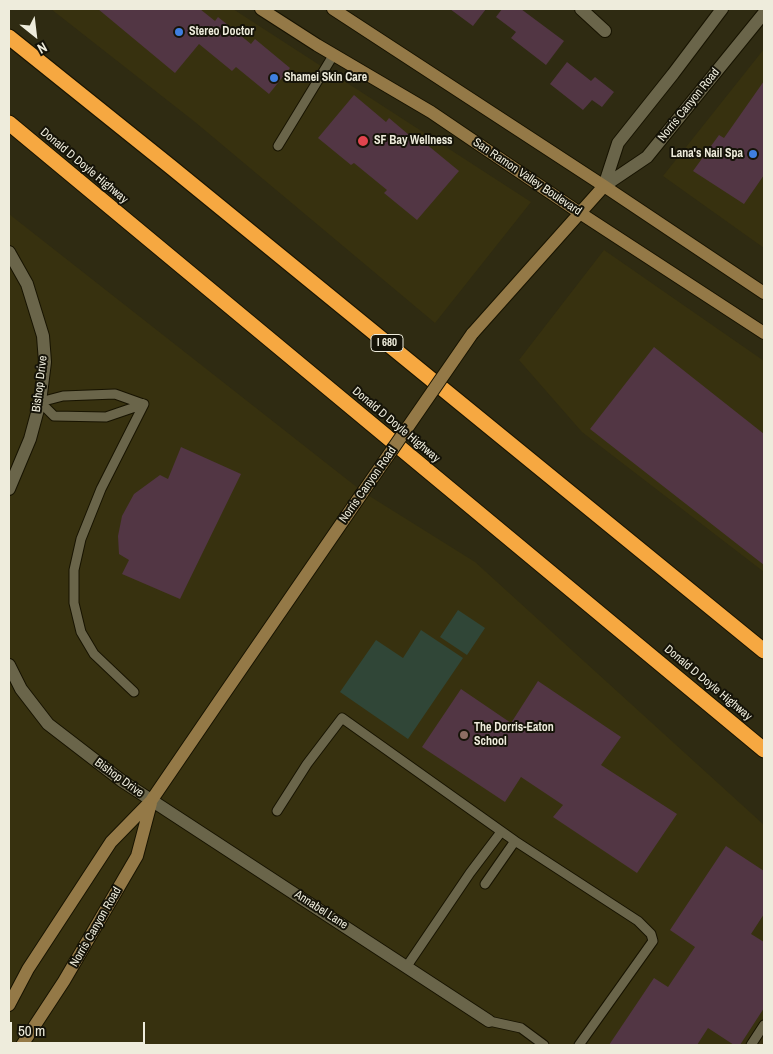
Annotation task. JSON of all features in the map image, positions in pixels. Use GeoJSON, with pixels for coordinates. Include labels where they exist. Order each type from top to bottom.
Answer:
{"type":"FeatureCollection","features":[{"type":"Feature","properties":{"kind":"highway","name":"I 680"},"geometry":{"type":"LineString","coordinates":[[9,37],[764,651]]}},
{"type":"Feature","properties":{"kind":"highway","name":"Donald D Doyle Highway"},"geometry":{"type":"LineString","coordinates":[[9,123],[764,750]]}},
{"type":"Feature","properties":{"kind":"main road","name":"San Ramon Valley Boulevard"},"geometry":{"type":"LineString","coordinates":[[261,9],[431,112],[580,213],[764,333]]}},
{"type":"Feature","properties":{"kind":"main road"},"geometry":{"type":"LineString","coordinates":[[333,9],[764,293]]}},
{"type":"Feature","properties":{"kind":"main road","name":"Norris Canyon Road"},"geometry":{"type":"LineString","coordinates":[[9,1005],[28,969],[111,842],[151,801],[472,334],[604,186]]}},
{"type":"Feature","properties":{"kind":"main road","name":"Norris Canyon Road"},"geometry":{"type":"LineString","coordinates":[[22,1045],[64,982],[136,856],[151,801]]}},
{"type":"Feature","properties":{"kind":"street"},"geometry":{"type":"LineString","coordinates":[[581,9],[605,31]]}},
{"type":"Feature","properties":{"kind":"street","name":"Norris Canyon Road"},"geometry":{"type":"LineString","coordinates":[[604,186],[618,142],[722,9]]}},
{"type":"Feature","properties":{"kind":"street","name":"Norris Canyon Road"},"geometry":{"type":"LineString","coordinates":[[604,186],[647,157],[764,13]]}},
{"type":"Feature","properties":{"kind":"street","name":"Bishop Drive"},"geometry":{"type":"LineString","coordinates":[[9,252],[27,284],[43,336],[45,362],[40,402],[30,439],[9,489]]}},
{"type":"Feature","properties":{"kind":"street","name":"Bishop Drive"},"geometry":{"type":"LineString","coordinates":[[9,665],[21,689],[48,724],[151,801]]}},
{"type":"Feature","properties":{"kind":"street","name":"Annabel Lane"},"geometry":{"type":"LineString","coordinates":[[151,801],[489,1021]]}},
{"type":"Feature","properties":{"kind":"lane"},"geometry":{"type":"LineString","coordinates":[[278,146],[334,54]]}},
{"type":"Feature","properties":{"kind":"lane"},"geometry":{"type":"LineString","coordinates":[[40,402],[63,396],[115,394],[144,404]]}},
{"type":"Feature","properties":{"kind":"lane"},"geometry":{"type":"LineString","coordinates":[[40,402],[54,416],[106,417],[144,404]]}},
{"type":"Feature","properties":{"kind":"lane"},"geometry":{"type":"LineString","coordinates":[[134,692],[94,654],[81,632],[74,604],[74,570],[81,539],[100,489],[144,404]]}},
{"type":"Feature","properties":{"kind":"lane"},"geometry":{"type":"LineString","coordinates":[[277,811],[307,764],[342,718],[394,753],[501,832],[638,921],[651,934],[653,940],[579,1045]]}},
{"type":"Feature","properties":{"kind":"lane"},"geometry":{"type":"LineString","coordinates":[[407,966],[470,873],[501,832]]}},
{"type":"Feature","properties":{"kind":"lane"},"geometry":{"type":"LineString","coordinates":[[486,884],[515,841]]}},
{"type":"Feature","properties":{"kind":"lane"},"geometry":{"type":"LineString","coordinates":[[489,1021],[520,1028],[544,1045]]}},
{"type":"Feature","properties":{"kind":"lane"},"geometry":{"type":"LineString","coordinates":[[750,1045],[764,1025]]}},
{"type":"Feature","properties":{"kind":"shaded area"},"geometry":{"type":"Polygon","coordinates":[[[51,9],[233,9],[531,202],[435,323],[195,122],[51,9]]]}},
{"type":"Feature","properties":{"kind":"shaded area"},"geometry":{"type":"Polygon","coordinates":[[[764,49],[764,248],[663,176],[764,49]]]}},
{"type":"Feature","properties":{"kind":"shaded area"},"geometry":{"type":"Polygon","coordinates":[[[9,214],[363,492],[475,562],[764,825],[764,1045],[9,1045],[9,214]]]}},
{"type":"Feature","properties":{"kind":"shaded area"},"geometry":{"type":"Polygon","coordinates":[[[604,250],[764,361],[764,572],[582,432],[519,360],[604,250]]]}},
{"type":"Feature","properties":{"kind":"green space"},"geometry":{"type":"Polygon","coordinates":[[[458,610],[485,628],[467,655],[440,637],[458,610]]]}},
{"type":"Feature","properties":{"kind":"green space"},"geometry":{"type":"Polygon","coordinates":[[[421,630],[463,658],[408,739],[340,692],[376,640],[403,658],[421,630]]]}},
{"type":"Feature","properties":{"kind":"building"},"geometry":{"type":"Polygon","coordinates":[[[98,9],[200,9],[215,21],[218,17],[251,44],[255,39],[290,68],[269,94],[236,67],[232,71],[199,44],[175,73],[98,9]]]}},
{"type":"Feature","properties":{"kind":"building"},"geometry":{"type":"Polygon","coordinates":[[[450,9],[486,9],[473,26],[450,9]]]}},
{"type":"Feature","properties":{"kind":"building"},"geometry":{"type":"Polygon","coordinates":[[[502,9],[521,9],[564,41],[546,65],[511,38],[516,32],[496,17],[502,9]]]}},
{"type":"Feature","properties":{"kind":"building"},"geometry":{"type":"Polygon","coordinates":[[[567,62],[591,81],[595,77],[614,92],[602,107],[592,100],[583,110],[550,84],[567,62]]]}},
{"type":"Feature","properties":{"kind":"building"},"geometry":{"type":"Polygon","coordinates":[[[764,81],[764,175],[744,204],[693,171],[719,135],[724,138],[764,81]]]}},
{"type":"Feature","properties":{"kind":"building"},"geometry":{"type":"Polygon","coordinates":[[[354,95],[386,122],[389,118],[422,146],[425,143],[459,171],[417,220],[384,193],[387,190],[354,163],[351,165],[318,138],[354,95]]]}},
{"type":"Feature","properties":{"kind":"building"},"geometry":{"type":"Polygon","coordinates":[[[654,347],[764,434],[764,565],[590,429],[654,347]]]}},
{"type":"Feature","properties":{"kind":"building"},"geometry":{"type":"Polygon","coordinates":[[[181,447],[241,474],[180,599],[122,574],[129,560],[119,554],[118,536],[122,516],[134,494],[160,475],[168,479],[181,447]]]}},
{"type":"Feature","properties":{"kind":"building"},"geometry":{"type":"Polygon","coordinates":[[[538,681],[621,737],[601,765],[677,814],[637,873],[553,817],[563,805],[521,777],[505,802],[422,747],[461,689],[511,723],[538,681]]]}},
{"type":"Feature","properties":{"kind":"building"},"geometry":{"type":"Polygon","coordinates":[[[726,846],[764,871],[764,914],[751,934],[764,942],[764,1008],[740,1045],[734,1045],[708,1028],[697,1045],[609,1045],[654,978],[668,987],[695,947],[670,930],[726,846]]]}},
{"type":"Feature","properties":{"kind":"place","name":"Stereo Doctor"},"geometry":{"type":"Point","coordinates":[179,32]}},
{"type":"Feature","properties":{"kind":"place","name":"Shamei Skin Care"},"geometry":{"type":"Point","coordinates":[274,78]}},
{"type":"Feature","properties":{"kind":"place","name":"SF Bay Wellness"},"geometry":{"type":"Point","coordinates":[363,141]}},
{"type":"Feature","properties":{"kind":"place","name":"Lana's Nail Spa"},"geometry":{"type":"Point","coordinates":[753,154]}},
{"type":"Feature","properties":{"kind":"place","name":"The Dorris-Eaton School"},"geometry":{"type":"Point","coordinates":[464,735]}}]}
